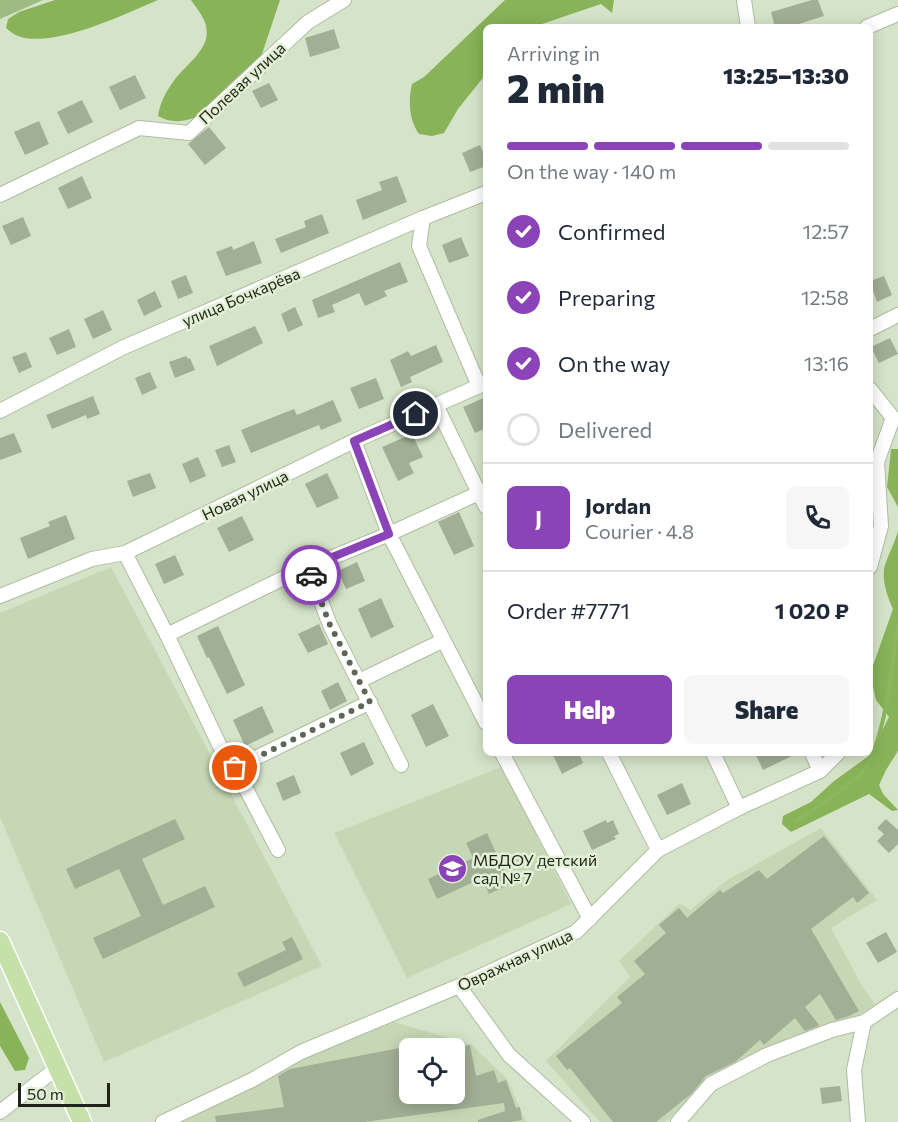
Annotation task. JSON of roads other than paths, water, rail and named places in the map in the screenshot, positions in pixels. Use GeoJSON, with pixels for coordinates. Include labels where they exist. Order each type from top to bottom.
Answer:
{"type":"FeatureCollection","features":[{"type":"Feature","properties":{"kind":"main road"},"geometry":{"type":"LineString","coordinates":[[0,941],[82,1122]]}},
{"type":"Feature","properties":{"kind":"street","name":"Полевая улица"},"geometry":{"type":"LineString","coordinates":[[0,195],[139,128],[189,133],[308,22],[344,0]]}},
{"type":"Feature","properties":{"kind":"street"},"geometry":{"type":"LineString","coordinates":[[744,0],[747,24]]}},
{"type":"Feature","properties":{"kind":"street"},"geometry":{"type":"LineString","coordinates":[[873,24],[898,14]]}},
{"type":"Feature","properties":{"kind":"street","name":"улица Бочкарёва"},"geometry":{"type":"LineString","coordinates":[[0,411],[124,347],[483,194]]}},
{"type":"Feature","properties":{"kind":"street"},"geometry":{"type":"LineString","coordinates":[[423,218],[419,246],[482,384]]}},
{"type":"Feature","properties":{"kind":"street"},"geometry":{"type":"LineString","coordinates":[[873,328],[898,315]]}},
{"type":"Feature","properties":{"kind":"street","name":"Новая улица"},"geometry":{"type":"LineString","coordinates":[[0,596],[92,558],[124,553],[354,441],[482,384]]}},
{"type":"Feature","properties":{"kind":"street"},"geometry":{"type":"LineString","coordinates":[[873,393],[896,421],[877,462],[881,526],[873,556]]}},
{"type":"Feature","properties":{"kind":"street"},"geometry":{"type":"LineString","coordinates":[[167,636],[308,567],[389,534],[482,491],[436,405]]}},
{"type":"Feature","properties":{"kind":"street"},"geometry":{"type":"LineString","coordinates":[[354,441],[389,534],[483,717]]}},
{"type":"Feature","properties":{"kind":"street"},"geometry":{"type":"LineString","coordinates":[[124,553],[167,636],[226,761],[235,768],[278,850]]}},
{"type":"Feature","properties":{"kind":"street"},"geometry":{"type":"LineString","coordinates":[[308,567],[330,625],[401,765]]}},
{"type":"Feature","properties":{"kind":"street"},"geometry":{"type":"LineString","coordinates":[[359,681],[442,640]]}},
{"type":"Feature","properties":{"kind":"street"},"geometry":{"type":"LineString","coordinates":[[235,768],[370,702]]}},
{"type":"Feature","properties":{"kind":"street"},"geometry":{"type":"LineString","coordinates":[[504,756],[590,918]]}},
{"type":"Feature","properties":{"kind":"street"},"geometry":{"type":"LineString","coordinates":[[611,756],[658,850]]}},
{"type":"Feature","properties":{"kind":"street"},"geometry":{"type":"LineString","coordinates":[[714,756],[739,808]]}},
{"type":"Feature","properties":{"kind":"street"},"geometry":{"type":"LineString","coordinates":[[813,756],[820,771]]}},
{"type":"Feature","properties":{"kind":"street","name":"Овражная улица"},"geometry":{"type":"LineString","coordinates":[[163,1122],[252,1080],[301,1053],[459,986],[576,932],[658,850],[739,808],[820,771],[835,756]]}},
{"type":"Feature","properties":{"kind":"street"},"geometry":{"type":"LineString","coordinates":[[459,986],[509,1055],[583,1122]]}},
{"type":"Feature","properties":{"kind":"street"},"geometry":{"type":"LineString","coordinates":[[678,1122],[711,1084],[767,1055],[794,1044],[832,1030],[864,1022],[898,999]]}},
{"type":"Feature","properties":{"kind":"street"},"geometry":{"type":"LineString","coordinates":[[858,1122],[854,1070],[864,1022]]}},
{"type":"Feature","properties":{"kind":"street"},"geometry":{"type":"LineString","coordinates":[[0,1112],[57,1068]]}},
{"type":"Feature","properties":{"kind":"waterway"},"geometry":{"type":"LineString","coordinates":[[873,752],[886,706],[898,626]]}},
{"type":"Feature","properties":{"kind":"waterway"},"geometry":{"type":"LineString","coordinates":[[795,822],[859,776],[871,756]]}},
{"type":"Feature","properties":{"kind":"place","name":"МБДОУ детский сад № 7"},"geometry":{"type":"Point","coordinates":[452,869]}}]}
